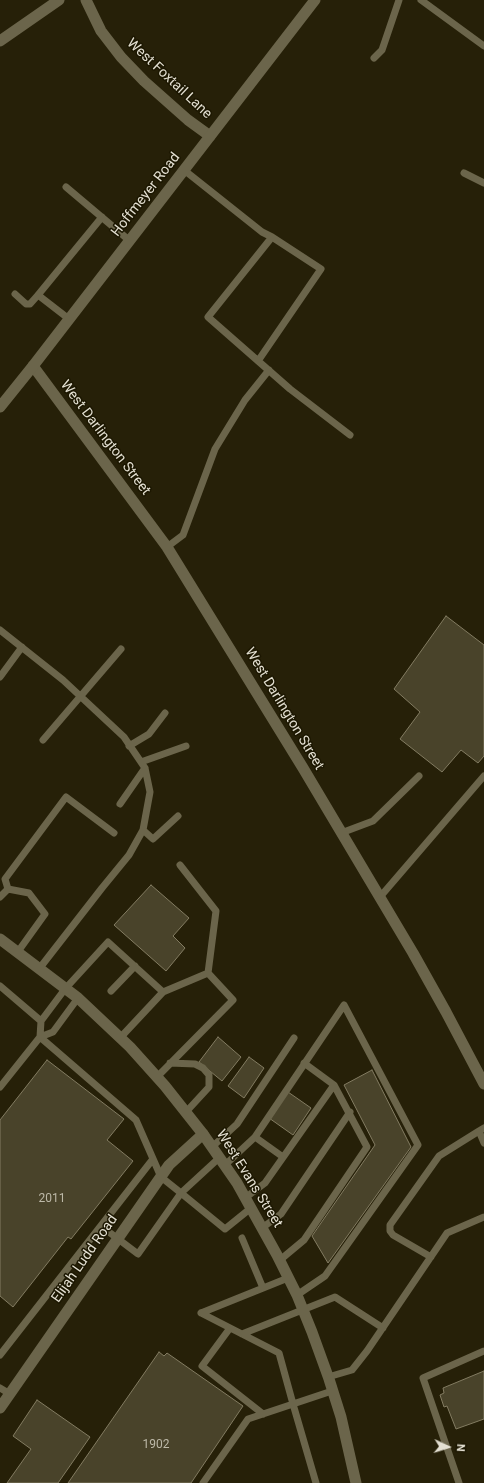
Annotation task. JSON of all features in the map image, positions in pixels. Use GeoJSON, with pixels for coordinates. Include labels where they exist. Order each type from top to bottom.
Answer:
{"type":"FeatureCollection","features":[{"type":"Feature","properties":{"kind":"street"},"geometry":{"type":"LineString","coordinates":[[0,41],[59,0]]}},
{"type":"Feature","properties":{"kind":"street","name":"West Foxtail Lane"},"geometry":{"type":"LineString","coordinates":[[86,0],[101,31],[121,57],[144,81],[188,120],[210,136]]}},
{"type":"Feature","properties":{"kind":"street","name":"Hoffmeyer Road"},"geometry":{"type":"LineString","coordinates":[[0,407],[316,0]]}},
{"type":"Feature","properties":{"kind":"street","name":"West Darlington Street"},"geometry":{"type":"LineString","coordinates":[[32,366],[167,547],[303,768],[380,897],[446,1012],[484,1084]]}},
{"type":"Feature","properties":{"kind":"street","name":"West Evans Street"},"geometry":{"type":"LineString","coordinates":[[0,939],[78,998],[120,1038],[157,1077],[186,1112],[222,1162],[248,1203],[280,1260],[303,1310],[328,1377],[341,1418],[356,1483]]}},
{"type":"Feature","properties":{"kind":"street","name":"Elijah Ludd Road"},"geometry":{"type":"LineString","coordinates":[[0,1408],[169,1165],[203,1134]]}},
{"type":"Feature","properties":{"kind":"lane"},"geometry":{"type":"LineString","coordinates":[[374,58],[382,50],[399,0]]}},
{"type":"Feature","properties":{"kind":"lane"},"geometry":{"type":"LineString","coordinates":[[421,0],[484,46]]}},
{"type":"Feature","properties":{"kind":"lane"},"geometry":{"type":"LineString","coordinates":[[184,170],[262,232],[321,269],[258,361]]}},
{"type":"Feature","properties":{"kind":"lane"},"geometry":{"type":"LineString","coordinates":[[464,173],[484,183]]}},
{"type":"Feature","properties":{"kind":"lane"},"geometry":{"type":"LineString","coordinates":[[66,187],[130,241]]}},
{"type":"Feature","properties":{"kind":"lane"},"geometry":{"type":"LineString","coordinates":[[15,294],[26,304],[30,304],[102,217]]}},
{"type":"Feature","properties":{"kind":"lane"},"geometry":{"type":"LineString","coordinates":[[272,237],[208,317],[290,389],[350,435]]}},
{"type":"Feature","properties":{"kind":"lane"},"geometry":{"type":"LineString","coordinates":[[38,295],[69,319]]}},
{"type":"Feature","properties":{"kind":"lane"},"geometry":{"type":"LineString","coordinates":[[167,547],[183,535],[215,449],[245,400],[268,370]]}},
{"type":"Feature","properties":{"kind":"lane"},"geometry":{"type":"LineString","coordinates":[[0,630],[63,680],[124,738],[143,765],[150,792],[143,830],[129,855],[39,969]]}},
{"type":"Feature","properties":{"kind":"lane"},"geometry":{"type":"LineString","coordinates":[[0,676],[22,647]]}},
{"type":"Feature","properties":{"kind":"lane"},"geometry":{"type":"LineString","coordinates":[[44,740],[121,649]]}},
{"type":"Feature","properties":{"kind":"lane"},"geometry":{"type":"LineString","coordinates":[[129,746],[149,734],[165,713]]}},
{"type":"Feature","properties":{"kind":"lane"},"geometry":{"type":"LineString","coordinates":[[120,804],[143,765],[186,746]]}},
{"type":"Feature","properties":{"kind":"lane"},"geometry":{"type":"LineString","coordinates":[[341,832],[373,821],[419,776]]}},
{"type":"Feature","properties":{"kind":"lane"},"geometry":{"type":"LineString","coordinates":[[380,897],[484,776]]}},
{"type":"Feature","properties":{"kind":"lane"},"geometry":{"type":"LineString","coordinates":[[8,889],[5,879],[66,797],[114,833]]}},
{"type":"Feature","properties":{"kind":"lane"},"geometry":{"type":"LineString","coordinates":[[143,830],[153,838],[178,816]]}},
{"type":"Feature","properties":{"kind":"lane"},"geometry":{"type":"LineString","coordinates":[[157,1077],[232,1000],[208,973],[216,911],[180,865]]}},
{"type":"Feature","properties":{"kind":"lane"},"geometry":{"type":"LineString","coordinates":[[0,897],[8,889]]}},
{"type":"Feature","properties":{"kind":"lane"},"geometry":{"type":"LineString","coordinates":[[8,889],[28,893],[45,914],[17,952]]}},
{"type":"Feature","properties":{"kind":"lane"},"geometry":{"type":"LineString","coordinates":[[40,1037],[41,1021],[65,989],[108,942],[163,992]]}},
{"type":"Feature","properties":{"kind":"lane"},"geometry":{"type":"LineString","coordinates":[[111,991],[135,966]]}},
{"type":"Feature","properties":{"kind":"lane"},"geometry":{"type":"LineString","coordinates":[[120,1038],[163,992],[208,973]]}},
{"type":"Feature","properties":{"kind":"lane"},"geometry":{"type":"LineString","coordinates":[[0,986],[41,1021]]}},
{"type":"Feature","properties":{"kind":"lane"},"geometry":{"type":"LineString","coordinates":[[0,1087],[40,1037],[53,1032],[78,998]]}},
{"type":"Feature","properties":{"kind":"lane"},"geometry":{"type":"LineString","coordinates":[[101,1226],[138,1254],[180,1193],[254,1137],[344,1005],[418,1145],[325,1276],[297,1296]]}},
{"type":"Feature","properties":{"kind":"lane"},"geometry":{"type":"LineString","coordinates":[[40,1037],[136,1120],[161,1177],[225,1229],[265,1183],[334,1085]]}},
{"type":"Feature","properties":{"kind":"lane"},"geometry":{"type":"LineString","coordinates":[[212,1147],[237,1124],[294,1038]]}},
{"type":"Feature","properties":{"kind":"lane"},"geometry":{"type":"LineString","coordinates":[[170,1063],[195,1064],[203,1068],[209,1075],[209,1087],[186,1112]]}},
{"type":"Feature","properties":{"kind":"lane"},"geometry":{"type":"LineString","coordinates":[[280,1260],[304,1240],[367,1147],[350,1112],[334,1085],[304,1064]]}},
{"type":"Feature","properties":{"kind":"lane"},"geometry":{"type":"LineString","coordinates":[[262,1228],[281,1214],[350,1112]]}},
{"type":"Feature","properties":{"kind":"lane"},"geometry":{"type":"LineString","coordinates":[[431,1257],[393,1236],[390,1231],[390,1224],[439,1156],[481,1130],[484,1142]]}},
{"type":"Feature","properties":{"kind":"lane"},"geometry":{"type":"LineString","coordinates":[[254,1137],[283,1157]]}},
{"type":"Feature","properties":{"kind":"lane"},"geometry":{"type":"LineString","coordinates":[[0,1355],[153,1159]]}},
{"type":"Feature","properties":{"kind":"lane"},"geometry":{"type":"LineString","coordinates":[[328,1377],[352,1370],[383,1328],[447,1233],[484,1217]]}},
{"type":"Feature","properties":{"kind":"lane"},"geometry":{"type":"LineString","coordinates":[[242,1238],[263,1288]]}},
{"type":"Feature","properties":{"kind":"lane"},"geometry":{"type":"LineString","coordinates":[[288,1278],[201,1313],[278,1353],[316,1483]]}},
{"type":"Feature","properties":{"kind":"lane"},"geometry":{"type":"LineString","coordinates":[[242,1334],[335,1297],[383,1328]]}},
{"type":"Feature","properties":{"kind":"lane"},"geometry":{"type":"LineString","coordinates":[[230,1328],[202,1366],[263,1414]]}},
{"type":"Feature","properties":{"kind":"lane"},"geometry":{"type":"LineString","coordinates":[[460,1483],[423,1378],[484,1351]]}},
{"type":"Feature","properties":{"kind":"lane"},"geometry":{"type":"LineString","coordinates":[[0,1388],[10,1394]]}},
{"type":"Feature","properties":{"kind":"lane"},"geometry":{"type":"LineString","coordinates":[[203,1483],[248,1419],[332,1391]]}},
{"type":"Feature","properties":{"kind":"building"},"geometry":{"type":"Polygon","coordinates":[[[446,616],[484,645],[484,756],[478,763],[461,750],[442,772],[400,739],[420,712],[394,689],[446,616]]]}},
{"type":"Feature","properties":{"kind":"building"},"geometry":{"type":"Polygon","coordinates":[[[151,885],[189,918],[173,936],[185,948],[166,971],[114,925],[151,885]]]}},
{"type":"Feature","properties":{"kind":"building"},"geometry":{"type":"Polygon","coordinates":[[[218,1037],[241,1057],[222,1081],[199,1062],[218,1037]]]}},
{"type":"Feature","properties":{"kind":"building"},"geometry":{"type":"Polygon","coordinates":[[[249,1057],[264,1068],[244,1098],[228,1086],[249,1057]]]}},
{"type":"Feature","properties":{"kind":"building"},"geometry":{"type":"Polygon","coordinates":[[[47,1060],[124,1119],[107,1140],[133,1161],[71,1239],[68,1237],[13,1307],[0,1296],[0,1120],[47,1060]]]}},
{"type":"Feature","properties":{"kind":"building"},"geometry":{"type":"Polygon","coordinates":[[[372,1070],[411,1147],[328,1263],[312,1236],[375,1145],[344,1085],[372,1070]]]}},
{"type":"Feature","properties":{"kind":"building"},"geometry":{"type":"Polygon","coordinates":[[[288,1092],[311,1108],[293,1135],[269,1118],[288,1092]]]}},
{"type":"Feature","properties":{"kind":"building"},"geometry":{"type":"Polygon","coordinates":[[[159,1352],[164,1356],[167,1353],[243,1406],[191,1483],[68,1483],[159,1352]]]}},
{"type":"Feature","properties":{"kind":"building"},"geometry":{"type":"Polygon","coordinates":[[[484,1371],[484,1419],[456,1429],[447,1406],[444,1407],[440,1395],[444,1393],[443,1388],[484,1371]]]}},
{"type":"Feature","properties":{"kind":"building"},"geometry":{"type":"Polygon","coordinates":[[[37,1400],[90,1437],[58,1483],[7,1483],[31,1449],[13,1436],[37,1400]]]}}]}
